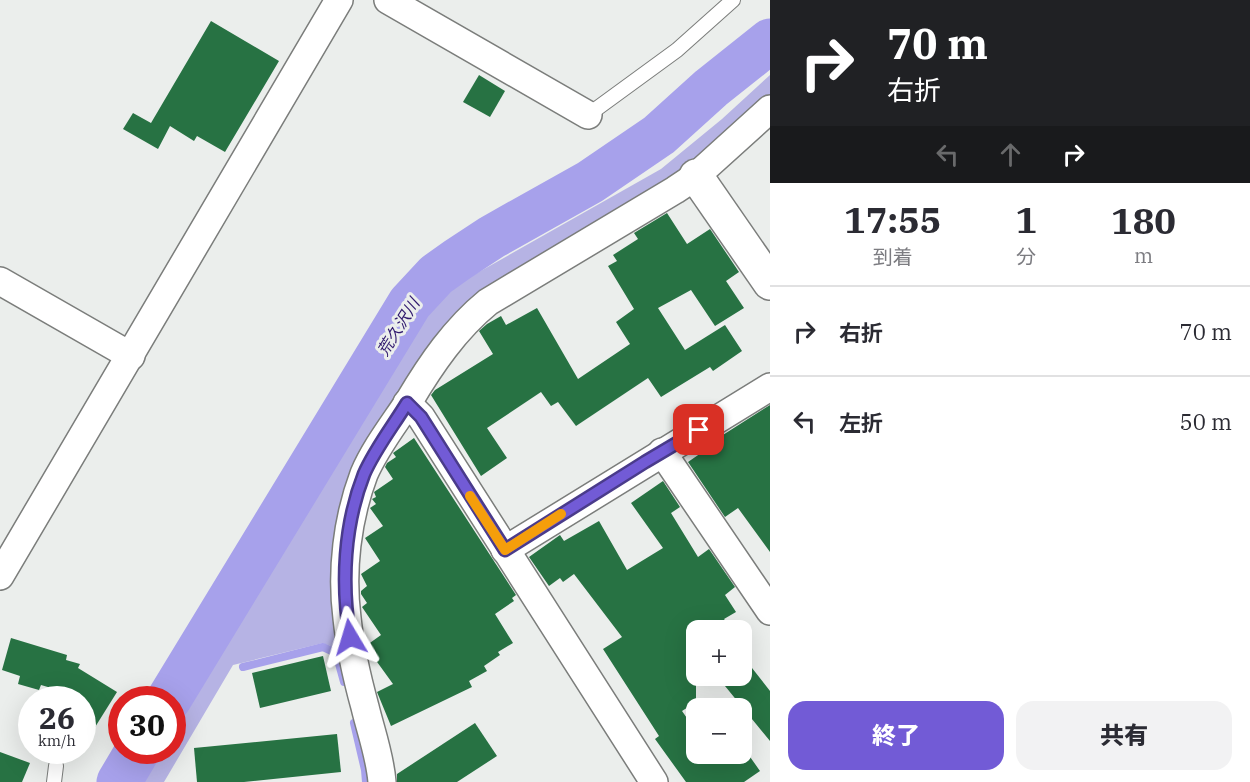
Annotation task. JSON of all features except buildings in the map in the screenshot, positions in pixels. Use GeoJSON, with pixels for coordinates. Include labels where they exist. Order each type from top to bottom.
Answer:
{"type":"FeatureCollection","features":[{"type":"Feature","properties":{"kind":"street"},"geometry":{"type":"LineString","coordinates":[[0,576],[339,0]]}},
{"type":"Feature","properties":{"kind":"street"},"geometry":{"type":"LineString","coordinates":[[388,0],[588,115]]}},
{"type":"Feature","properties":{"kind":"street"},"geometry":{"type":"LineString","coordinates":[[382,782],[380,760],[364,706],[350,637],[345,587],[345,564],[352,518],[364,475],[407,403],[453,336],[488,302],[696,176],[770,109]]}},
{"type":"Feature","properties":{"kind":"street"},"geometry":{"type":"LineString","coordinates":[[696,176],[770,284]]}},
{"type":"Feature","properties":{"kind":"street"},"geometry":{"type":"LineString","coordinates":[[0,281],[131,356]]}},
{"type":"Feature","properties":{"kind":"street"},"geometry":{"type":"LineString","coordinates":[[505,550],[770,387]]}},
{"type":"Feature","properties":{"kind":"street"},"geometry":{"type":"LineString","coordinates":[[407,403],[421,417],[654,782]]}},
{"type":"Feature","properties":{"kind":"street"},"geometry":{"type":"LineString","coordinates":[[662,452],[770,611]]}},
{"type":"Feature","properties":{"kind":"lane"},"geometry":{"type":"LineString","coordinates":[[588,115],[677,50],[734,0]]}},
{"type":"Feature","properties":{"kind":"lane"},"geometry":{"type":"LineString","coordinates":[[54,782],[56,766]]}},
{"type":"Feature","properties":{"kind":"shaded area"},"geometry":{"type":"Polygon","coordinates":[[[770,75],[770,95],[675,178],[480,294],[356,474],[343,657],[333,647],[323,643],[233,665],[186,745],[186,704],[326,476],[373,394],[432,305],[470,277],[661,169],[722,119],[770,75]]]}},
{"type":"Feature","properties":{"kind":"shaded area"},"geometry":{"type":"Polygon","coordinates":[[[149,764],[175,764],[164,782],[138,782],[149,764]]]}},
{"type":"Feature","properties":{"kind":"waterway","name":"荒久沢川"},"geometry":{"type":"LineString","coordinates":[[177,686],[410,303],[436,275],[457,260],[492,237],[590,182],[659,135],[711,88],[770,41]]}},
{"type":"Feature","properties":{"kind":"waterway"},"geometry":{"type":"LineString","coordinates":[[243,667],[323,647],[336,653],[344,682]]}},
{"type":"Feature","properties":{"kind":"waterway"},"geometry":{"type":"LineString","coordinates":[[354,723],[366,782]]}},
{"type":"Feature","properties":{"kind":"waterway","name":"荒久沢川"},"geometry":{"type":"LineString","coordinates":[[119,782],[130,764]]}},
{"type":"Feature","properties":{"kind":"slow traffic"},"geometry":{"type":"LineString","coordinates":[[470,496],[505,550],[561,514]]}},
{"type":"Feature","properties":{"kind":"route"},"geometry":{"type":"LineString","coordinates":[[350,637],[346,616],[345,564],[352,518],[360,487],[371,461],[407,403],[421,417],[505,550],[699,430]]}}]}
